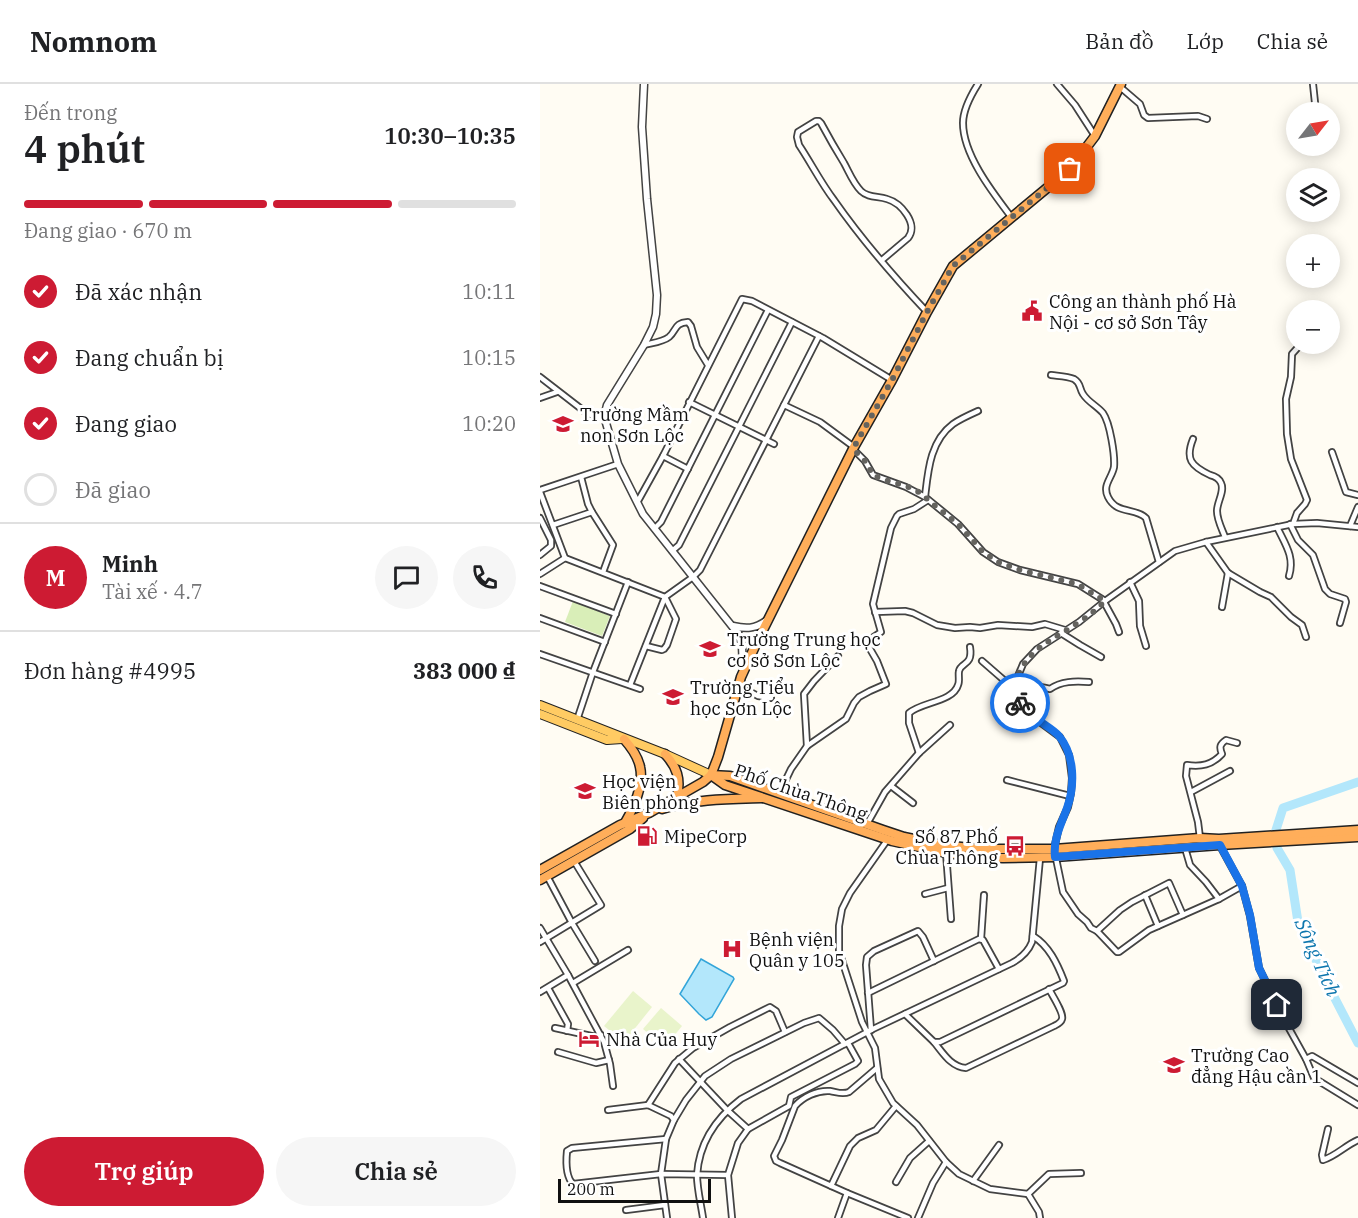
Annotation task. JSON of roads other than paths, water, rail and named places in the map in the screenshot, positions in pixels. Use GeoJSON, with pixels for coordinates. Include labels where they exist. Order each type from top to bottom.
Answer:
{"type":"FeatureCollection","features":[{"type":"Feature","properties":{"kind":"highway"},"geometry":{"type":"LineString","coordinates":[[542,875],[703,782],[711,775],[743,672],[854,447],[953,266],[1070,169],[1095,136],[1120,85]]}},
{"type":"Feature","properties":{"kind":"highway"},"geometry":{"type":"LineString","coordinates":[[542,875],[574,860],[628,825],[641,767],[632,747],[624,738]]}},
{"type":"Feature","properties":{"kind":"highway"},"geometry":{"type":"LineString","coordinates":[[665,754],[676,768],[679,778],[677,796]]}},
{"type":"Feature","properties":{"kind":"highway","name":"Phố Chùa Thông"},"geometry":{"type":"LineString","coordinates":[[711,775],[730,776],[782,798],[890,837],[946,853],[1054,853],[1185,848],[1246,840],[1335,835],[1358,837]]}},
{"type":"Feature","properties":{"kind":"highway","name":"Phố Chùa Thông"},"geometry":{"type":"LineString","coordinates":[[711,775],[725,784],[769,798],[782,798],[867,824],[890,837],[1003,858],[1040,858],[1054,853],[1200,838],[1219,842]]}},
{"type":"Feature","properties":{"kind":"highway"},"geometry":{"type":"LineString","coordinates":[[649,813],[680,803],[769,798]]}},
{"type":"Feature","properties":{"kind":"highway","name":"Phố Chùa Thông"},"geometry":{"type":"LineString","coordinates":[[1335,835],[1358,830]]}},
{"type":"Feature","properties":{"kind":"main road"},"geometry":{"type":"LineString","coordinates":[[540,705],[665,754],[711,775]]}},
{"type":"Feature","properties":{"kind":"main road"},"geometry":{"type":"LineString","coordinates":[[540,714],[607,740],[624,738]]}},
{"type":"Feature","properties":{"kind":"street"},"geometry":{"type":"LineString","coordinates":[[978,84],[969,99],[963,122],[966,142],[982,177],[1011,218]]}},
{"type":"Feature","properties":{"kind":"street"},"geometry":{"type":"LineString","coordinates":[[1057,84],[1075,105],[1095,136]]}},
{"type":"Feature","properties":{"kind":"street"},"geometry":{"type":"LineString","coordinates":[[1313,84],[1315,102]]}},
{"type":"Feature","properties":{"kind":"street"},"geometry":{"type":"LineString","coordinates":[[642,85],[642,127],[657,295],[656,314],[653,327],[644,345],[607,405],[606,418],[618,464],[643,514],[736,630],[741,640],[743,672]]}},
{"type":"Feature","properties":{"kind":"street"},"geometry":{"type":"LineString","coordinates":[[1120,85],[1140,104],[1144,115],[1148,118],[1198,116],[1207,119]]}},
{"type":"Feature","properties":{"kind":"street"},"geometry":{"type":"LineString","coordinates":[[882,260],[908,238],[912,228],[909,219],[893,201],[867,195],[860,190],[820,122],[816,121],[798,132],[796,137],[800,145],[832,198],[882,260],[927,312]]}},
{"type":"Feature","properties":{"kind":"street"},"geometry":{"type":"LineString","coordinates":[[638,501],[742,299],[752,301],[819,336],[892,380]]}},
{"type":"Feature","properties":{"kind":"street"},"geometry":{"type":"LineString","coordinates":[[655,528],[661,522],[768,310]]}},
{"type":"Feature","properties":{"kind":"street"},"geometry":{"type":"LineString","coordinates":[[644,345],[667,338],[677,325],[688,322],[697,347],[708,365]]}},
{"type":"Feature","properties":{"kind":"street"},"geometry":{"type":"LineString","coordinates":[[672,551],[679,545],[792,322]]}},
{"type":"Feature","properties":{"kind":"street"},"geometry":{"type":"LineString","coordinates":[[630,685],[665,597],[693,578],[700,570],[819,336]]}},
{"type":"Feature","properties":{"kind":"street"},"geometry":{"type":"LineString","coordinates":[[1292,354],[1291,377],[1286,399],[1287,434],[1291,459],[1307,500],[1292,524],[1298,540],[1313,555],[1324,589],[1330,594],[1345,599],[1340,623]]}},
{"type":"Feature","properties":{"kind":"street"},"geometry":{"type":"LineString","coordinates":[[1051,375],[1076,381],[1083,395],[1106,418],[1114,466],[1106,487],[1107,496],[1116,507],[1142,514],[1146,518],[1159,562]]}},
{"type":"Feature","properties":{"kind":"street"},"geometry":{"type":"LineString","coordinates":[[540,377],[584,411],[606,418]]}},
{"type":"Feature","properties":{"kind":"street"},"geometry":{"type":"LineString","coordinates":[[540,398],[558,392]]}},
{"type":"Feature","properties":{"kind":"street"},"geometry":{"type":"LineString","coordinates":[[689,402],[774,444]]}},
{"type":"Feature","properties":{"kind":"street"},"geometry":{"type":"LineString","coordinates":[[784,405],[820,422],[854,447],[873,475],[906,487],[927,498],[958,524],[983,552],[998,562],[1020,570],[1077,584],[1104,602],[1119,632]]}},
{"type":"Feature","properties":{"kind":"street"},"geometry":{"type":"LineString","coordinates":[[782,798],[791,769],[807,746],[846,719],[854,703],[860,697],[886,684],[866,642],[881,632],[873,604],[891,528],[899,514],[914,509],[927,498],[931,462],[937,443],[951,425],[978,411]]}},
{"type":"Feature","properties":{"kind":"street"},"geometry":{"type":"LineString","coordinates":[[1193,438],[1188,452],[1191,461],[1217,478],[1221,484],[1222,489],[1216,509],[1225,537]]}},
{"type":"Feature","properties":{"kind":"street"},"geometry":{"type":"LineString","coordinates":[[1332,452],[1346,492],[1358,495]]}},
{"type":"Feature","properties":{"kind":"street"},"geometry":{"type":"LineString","coordinates":[[663,456],[688,469]]}},
{"type":"Feature","properties":{"kind":"street"},"geometry":{"type":"LineString","coordinates":[[618,464],[540,491],[565,558],[665,597],[676,619],[667,645],[662,650],[646,646]]}},
{"type":"Feature","properties":{"kind":"street"},"geometry":{"type":"LineString","coordinates":[[580,477],[588,504],[613,545],[603,572]]}},
{"type":"Feature","properties":{"kind":"street"},"geometry":{"type":"LineString","coordinates":[[1350,526],[1358,507]]}},
{"type":"Feature","properties":{"kind":"street"},"geometry":{"type":"LineString","coordinates":[[553,525],[592,512]]}},
{"type":"Feature","properties":{"kind":"street"},"geometry":{"type":"LineString","coordinates":[[540,518],[551,540],[551,546],[540,555]]}},
{"type":"Feature","properties":{"kind":"street"},"geometry":{"type":"LineString","coordinates":[[1013,688],[1029,656],[1176,551],[1225,537],[1292,524],[1317,523],[1358,527]]}},
{"type":"Feature","properties":{"kind":"street"},"geometry":{"type":"LineString","coordinates":[[1277,527],[1289,552],[1292,567],[1289,576]]}},
{"type":"Feature","properties":{"kind":"street"},"geometry":{"type":"LineString","coordinates":[[1206,542],[1228,573],[1271,597],[1302,625],[1305,637]]}},
{"type":"Feature","properties":{"kind":"street"},"geometry":{"type":"LineString","coordinates":[[540,574],[565,558]]}},
{"type":"Feature","properties":{"kind":"street"},"geometry":{"type":"LineString","coordinates":[[1222,607],[1228,573]]}},
{"type":"Feature","properties":{"kind":"street"},"geometry":{"type":"LineString","coordinates":[[575,728],[593,672],[628,582]]}},
{"type":"Feature","properties":{"kind":"street"},"geometry":{"type":"LineString","coordinates":[[1130,582],[1140,601],[1140,626],[1146,646]]}},
{"type":"Feature","properties":{"kind":"street"},"geometry":{"type":"LineString","coordinates":[[540,586],[616,614]]}},
{"type":"Feature","properties":{"kind":"street"},"geometry":{"type":"LineString","coordinates":[[875,612],[905,611],[937,625],[955,628],[998,625],[1032,627],[1045,624],[1063,632],[1101,657]]}},
{"type":"Feature","properties":{"kind":"street"},"geometry":{"type":"LineString","coordinates":[[540,618],[605,642]]}},
{"type":"Feature","properties":{"kind":"street"},"geometry":{"type":"LineString","coordinates":[[732,626],[752,628],[768,620]]}},
{"type":"Feature","properties":{"kind":"street"},"geometry":{"type":"LineString","coordinates":[[920,753],[909,723],[909,713],[949,696],[956,689],[960,667],[967,663],[971,655],[970,647]]}},
{"type":"Feature","properties":{"kind":"street"},"geometry":{"type":"LineString","coordinates":[[540,654],[640,689]]}},
{"type":"Feature","properties":{"kind":"street"},"geometry":{"type":"LineString","coordinates":[[807,746],[804,694],[838,656]]}},
{"type":"Feature","properties":{"kind":"street"},"geometry":{"type":"LineString","coordinates":[[982,661],[1013,688],[1027,710],[1060,737],[1065,746],[1071,765],[1072,778],[1068,807],[1059,827],[1054,853],[1063,892],[1091,928],[1119,952],[1158,926],[1219,899],[1242,886]]}},
{"type":"Feature","properties":{"kind":"street"},"geometry":{"type":"LineString","coordinates":[[1016,695],[1035,686],[1050,689],[1058,683],[1089,682]]}},
{"type":"Feature","properties":{"kind":"street"},"geometry":{"type":"LineString","coordinates":[[739,686],[758,696],[771,698]]}},
{"type":"Feature","properties":{"kind":"street"},"geometry":{"type":"LineString","coordinates":[[867,824],[891,786],[950,724]]}},
{"type":"Feature","properties":{"kind":"street"},"geometry":{"type":"LineString","coordinates":[[1200,838],[1186,776],[1187,765],[1200,767],[1217,759],[1222,754],[1221,743],[1226,740],[1237,743]]}},
{"type":"Feature","properties":{"kind":"street"},"geometry":{"type":"LineString","coordinates":[[1191,792],[1230,771]]}},
{"type":"Feature","properties":{"kind":"street"},"geometry":{"type":"LineString","coordinates":[[1007,780],[1070,796]]}},
{"type":"Feature","properties":{"kind":"street"},"geometry":{"type":"LineString","coordinates":[[891,786],[913,802]]}},
{"type":"Feature","properties":{"kind":"street"},"geometry":{"type":"LineString","coordinates":[[870,1031],[862,1022],[839,951],[839,926],[842,909],[850,894],[890,837]]}},
{"type":"Feature","properties":{"kind":"street"},"geometry":{"type":"LineString","coordinates":[[1219,842],[1242,886],[1250,915],[1259,968],[1314,1078],[1358,1105]]}},
{"type":"Feature","properties":{"kind":"street"},"geometry":{"type":"LineString","coordinates":[[1185,848],[1191,865],[1219,899]]}},
{"type":"Feature","properties":{"kind":"street"},"geometry":{"type":"LineString","coordinates":[[946,853],[951,919]]}},
{"type":"Feature","properties":{"kind":"street"},"geometry":{"type":"LineString","coordinates":[[703,1218],[698,1175],[701,1156],[707,1137],[727,1110],[741,1099],[846,1043],[1021,957],[1030,948],[1033,936],[1040,858]]}},
{"type":"Feature","properties":{"kind":"street"},"geometry":{"type":"LineString","coordinates":[[540,942],[601,905],[574,860]]}},
{"type":"Feature","properties":{"kind":"street"},"geometry":{"type":"LineString","coordinates":[[542,875],[595,961]]}},
{"type":"Feature","properties":{"kind":"street"},"geometry":{"type":"LineString","coordinates":[[1097,931],[1120,910],[1169,883],[1183,915]]}},
{"type":"Feature","properties":{"kind":"street"},"geometry":{"type":"LineString","coordinates":[[925,894],[948,888]]}},
{"type":"Feature","properties":{"kind":"street"},"geometry":{"type":"LineString","coordinates":[[1145,895],[1158,926]]}},
{"type":"Feature","properties":{"kind":"street"},"geometry":{"type":"LineString","coordinates":[[984,896],[981,939],[999,969]]}},
{"type":"Feature","properties":{"kind":"street"},"geometry":{"type":"LineString","coordinates":[[540,928],[601,1035],[609,1060],[613,1086]]}},
{"type":"Feature","properties":{"kind":"street"},"geometry":{"type":"LineString","coordinates":[[934,961],[918,931],[874,951],[867,957],[870,1031],[879,1079],[896,1106],[917,1125],[958,1174],[990,1189],[1028,1194]]}},
{"type":"Feature","properties":{"kind":"street"},"geometry":{"type":"LineString","coordinates":[[934,1042],[939,1042],[1063,983],[1058,966],[1045,945],[1033,936]]}},
{"type":"Feature","properties":{"kind":"street"},"geometry":{"type":"LineString","coordinates":[[868,993],[981,939]]}},
{"type":"Feature","properties":{"kind":"street"},"geometry":{"type":"LineString","coordinates":[[573,983],[628,950]]}},
{"type":"Feature","properties":{"kind":"street"},"geometry":{"type":"LineString","coordinates":[[540,992],[568,975]]}},
{"type":"Feature","properties":{"kind":"street"},"geometry":{"type":"LineString","coordinates":[[548,988],[568,1024],[567,1031]]}},
{"type":"Feature","properties":{"kind":"street"},"geometry":{"type":"LineString","coordinates":[[905,1014],[953,1064],[966,1068],[1061,1022],[1062,1014],[1049,989]]}},
{"type":"Feature","properties":{"kind":"street"},"geometry":{"type":"LineString","coordinates":[[648,1105],[679,1059],[730,1026],[770,1007],[776,1011],[785,1032]]}},
{"type":"Feature","properties":{"kind":"street"},"geometry":{"type":"LineString","coordinates":[[667,1218],[661,1174],[666,1139],[686,1100],[705,1076],[731,1059],[804,1023],[819,1018],[846,1043],[858,1061],[791,1097],[789,1106],[748,1129],[738,1143],[728,1175],[732,1218]]}},
{"type":"Feature","properties":{"kind":"street"},"geometry":{"type":"LineString","coordinates":[[555,1028],[596,1037],[601,1035]]}},
{"type":"Feature","properties":{"kind":"street"},"geometry":{"type":"LineString","coordinates":[[558,1052],[596,1063],[609,1060]]}},
{"type":"Feature","properties":{"kind":"street"},"geometry":{"type":"LineString","coordinates":[[1306,1059],[1312,1056],[1358,1083]]}},
{"type":"Feature","properties":{"kind":"street"},"geometry":{"type":"LineString","coordinates":[[679,1059],[748,1129]]}},
{"type":"Feature","properties":{"kind":"street"},"geometry":{"type":"LineString","coordinates":[[877,1068],[845,1094],[829,1091],[818,1092],[797,1103],[774,1156],[780,1163],[908,1218]]}},
{"type":"Feature","properties":{"kind":"street"},"geometry":{"type":"LineString","coordinates":[[608,1110],[648,1105],[671,1116],[674,1120]]}},
{"type":"Feature","properties":{"kind":"street"},"geometry":{"type":"LineString","coordinates":[[831,1186],[850,1146],[858,1138],[876,1130],[896,1106]]}},
{"type":"Feature","properties":{"kind":"street"},"geometry":{"type":"LineString","coordinates":[[1328,1129],[1323,1160],[1358,1140]]}},
{"type":"Feature","properties":{"kind":"street"},"geometry":{"type":"LineString","coordinates":[[666,1139],[572,1148],[567,1151],[568,1179],[573,1184],[661,1174],[728,1175]]}},
{"type":"Feature","properties":{"kind":"street"},"geometry":{"type":"LineString","coordinates":[[896,1182],[910,1158],[929,1141]]}},
{"type":"Feature","properties":{"kind":"street"},"geometry":{"type":"LineString","coordinates":[[973,1181],[999,1145]]}},
{"type":"Feature","properties":{"kind":"street"},"geometry":{"type":"LineString","coordinates":[[918,1218],[933,1183],[946,1162]]}},
{"type":"Feature","properties":{"kind":"street"},"geometry":{"type":"LineString","coordinates":[[1028,1194],[1049,1174],[1081,1173]]}},
{"type":"Feature","properties":{"kind":"street"},"geometry":{"type":"LineString","coordinates":[[838,1218],[847,1193]]}},
{"type":"Feature","properties":{"kind":"street"},"geometry":{"type":"LineString","coordinates":[[1028,1194],[1041,1218]]}},
{"type":"Feature","properties":{"kind":"street"},"geometry":{"type":"LineString","coordinates":[[626,1210],[665,1205]]}},
{"type":"Feature","properties":{"kind":"water"},"geometry":{"type":"Polygon","coordinates":[[[701,959],[734,979],[712,1017],[706,1020],[680,994],[701,959]]]}},
{"type":"Feature","properties":{"kind":"waterway","name":"Sông Tích"},"geometry":{"type":"LineString","coordinates":[[1358,782],[1283,808],[1275,833],[1277,848],[1290,870],[1298,922],[1358,1043]]}},
{"type":"Feature","properties":{"kind":"place","name":"Công an thành phố Hà Nội - cơ sở Sơn Tây"},"geometry":{"type":"Point","coordinates":[1032,311]}},
{"type":"Feature","properties":{"kind":"place","name":"Trường Mầm non Sơn Lộc"},"geometry":{"type":"Point","coordinates":[563,424]}},
{"type":"Feature","properties":{"kind":"place","name":"Trường Trung học cơ sở Sơn Lộc"},"geometry":{"type":"Point","coordinates":[710,649]}},
{"type":"Feature","properties":{"kind":"place","name":"Trường Tiểu học Sơn Lộc"},"geometry":{"type":"Point","coordinates":[673,697]}},
{"type":"Feature","properties":{"kind":"place","name":"Học viện Biên phòng"},"geometry":{"type":"Point","coordinates":[585,791]}},
{"type":"Feature","properties":{"kind":"place","name":"MipeCorp"},"geometry":{"type":"Point","coordinates":[647,836]}},
{"type":"Feature","properties":{"kind":"place","name":"Số 87 Phố Chùa Thông"},"geometry":{"type":"Point","coordinates":[1015,846]}},
{"type":"Feature","properties":{"kind":"place","name":"Bệnh viện Quân y 105"},"geometry":{"type":"Point","coordinates":[732,949]}},
{"type":"Feature","properties":{"kind":"place","name":"Nhà Của Huy"},"geometry":{"type":"Point","coordinates":[589,1039]}},
{"type":"Feature","properties":{"kind":"place","name":"Trường Cao đẳng Hậu cần 1"},"geometry":{"type":"Point","coordinates":[1174,1065]}}]}
